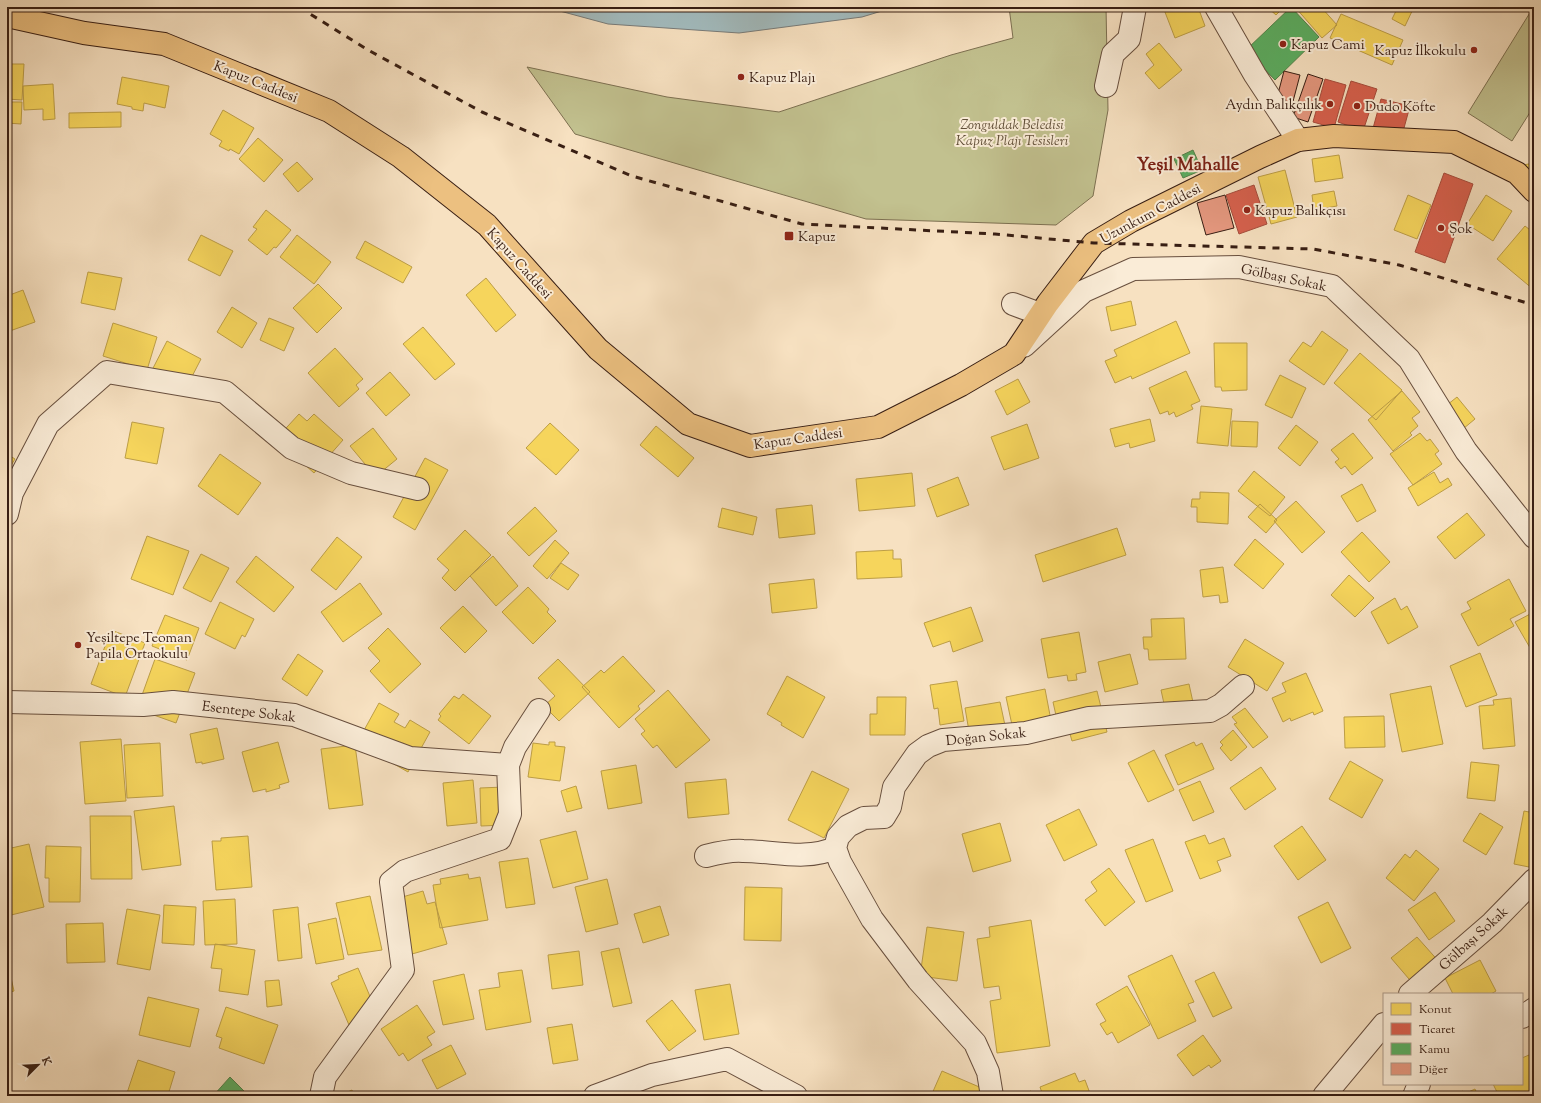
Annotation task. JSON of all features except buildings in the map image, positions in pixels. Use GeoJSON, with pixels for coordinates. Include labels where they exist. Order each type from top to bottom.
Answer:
{"type":"FeatureCollection","features":[{"type":"Feature","properties":{"kind":"main road","name":"Kapuz Caddesi"},"geometry":{"type":"LineString","coordinates":[[7,16],[84,33],[164,44],[329,111],[401,157],[487,225],[598,349],[688,424],[750,446],[878,426],[961,385],[1014,354]]}},
{"type":"Feature","properties":{"kind":"main road","name":"Uzunkum Caddesi"},"geometry":{"type":"LineString","coordinates":[[1014,354],[1040,314],[1094,243],[1131,221],[1260,157],[1298,140],[1334,136],[1454,142],[1517,173],[1534,191]]}},
{"type":"Feature","properties":{"kind":"street"},"geometry":{"type":"LineString","coordinates":[[1106,86],[1112,54],[1129,39],[1135,7]]}},
{"type":"Feature","properties":{"kind":"street"},"geometry":{"type":"LineString","coordinates":[[1216,7],[1255,75],[1298,140]]}},
{"type":"Feature","properties":{"kind":"street","name":"Gölbaşı Sokak"},"geometry":{"type":"LineString","coordinates":[[1014,354],[1084,291],[1133,269],[1239,267],[1332,286],[1409,359],[1466,451],[1534,537]]}},
{"type":"Feature","properties":{"kind":"street"},"geometry":{"type":"LineString","coordinates":[[1013,304],[1040,314]]}},
{"type":"Feature","properties":{"kind":"street"},"geometry":{"type":"LineString","coordinates":[[7,514],[10,492],[48,424],[107,372],[225,392],[292,448],[351,473],[418,489]]}},
{"type":"Feature","properties":{"kind":"street","name":"Doğan Sokak"},"geometry":{"type":"LineString","coordinates":[[835,848],[838,837],[848,826],[864,818],[884,817],[890,807],[894,787],[917,754],[928,746],[943,740],[1026,733],[1089,718],[1210,711],[1221,705],[1243,686]]}},
{"type":"Feature","properties":{"kind":"street","name":"Esentepe Sokak"},"geometry":{"type":"LineString","coordinates":[[7,702],[143,705],[173,702],[294,715],[410,758],[508,765]]}},
{"type":"Feature","properties":{"kind":"street"},"geometry":{"type":"LineString","coordinates":[[321,1096],[324,1077],[403,970],[391,882],[405,871],[500,839],[510,814],[508,765],[515,747],[539,710]]}},
{"type":"Feature","properties":{"kind":"street"},"geometry":{"type":"LineString","coordinates":[[706,856],[742,850],[809,855],[822,854],[835,848],[840,862],[872,919],[918,980],[975,1043],[988,1072],[992,1096]]}},
{"type":"Feature","properties":{"kind":"street","name":"Gölbaşı Sokak"},"geometry":{"type":"LineString","coordinates":[[1411,993],[1492,923],[1534,883]]}},
{"type":"Feature","properties":{"kind":"street"},"geometry":{"type":"LineString","coordinates":[[1523,1016],[1534,1009]]}},
{"type":"Feature","properties":{"kind":"street"},"geometry":{"type":"LineString","coordinates":[[1324,1096],[1383,1025]]}},
{"type":"Feature","properties":{"kind":"street"},"geometry":{"type":"LineString","coordinates":[[595,1096],[652,1075],[727,1059],[796,1096]]}},
{"type":"Feature","properties":{"kind":"street"},"geometry":{"type":"LineString","coordinates":[[1414,1096],[1419,1085]]}},
{"type":"Feature","properties":{"kind":"green space","name":"Zonguldak Beledisi Kapuz Plajı Tesisleri"},"geometry":{"type":"Polygon","coordinates":[[[1009,7],[1106,7],[1108,110],[1093,196],[1056,225],[866,219],[575,134],[527,67],[667,97],[779,112],[951,55],[1013,38],[1009,7]]]}},
{"type":"Feature","properties":{"kind":"green space"},"geometry":{"type":"Polygon","coordinates":[[[1531,11],[1534,13],[1534,106],[1512,141],[1468,113],[1531,11]]]}},
{"type":"Feature","properties":{"kind":"water"},"geometry":{"type":"Polygon","coordinates":[[[545,7],[895,7],[862,17],[739,33],[608,24],[545,7]]]}},
{"type":"Feature","properties":{"kind":"railway"},"geometry":{"type":"LineString","coordinates":[[299,7],[368,50],[482,112],[632,176],[802,224],[995,234],[1094,243],[1313,249],[1399,265],[1534,305]]}},
{"type":"Feature","properties":{"kind":"place","name":"Kapuz Cami"},"geometry":{"type":"Point","coordinates":[1283,44]}},
{"type":"Feature","properties":{"kind":"place","name":"Kapuz İlkokulu"},"geometry":{"type":"Point","coordinates":[1474,50]}},
{"type":"Feature","properties":{"kind":"place","name":"Kapuz Plajı"},"geometry":{"type":"Point","coordinates":[741,77]}},
{"type":"Feature","properties":{"kind":"place","name":"Aydın Balıkçılık"},"geometry":{"type":"Point","coordinates":[1330,104]}},
{"type":"Feature","properties":{"kind":"place","name":"Dudo Köfte"},"geometry":{"type":"Point","coordinates":[1357,106]}},
{"type":"Feature","properties":{"kind":"place","name":"Kapuz Balıkçısı"},"geometry":{"type":"Point","coordinates":[1247,210]}},
{"type":"Feature","properties":{"kind":"place","name":"Şok"},"geometry":{"type":"Point","coordinates":[1441,228]}},
{"type":"Feature","properties":{"kind":"place","name":"Kapuz"},"geometry":{"type":"Point","coordinates":[789,236]}},
{"type":"Feature","properties":{"kind":"place","name":"Yeşiltepe Teoman Papila Ortaokulu"},"geometry":{"type":"Point","coordinates":[78,645]}},
{"type":"Feature","properties":{"kind":"district","name":"Yeşil Mahalle"},"geometry":{"type":"Point","coordinates":[1188,164]}}]}
